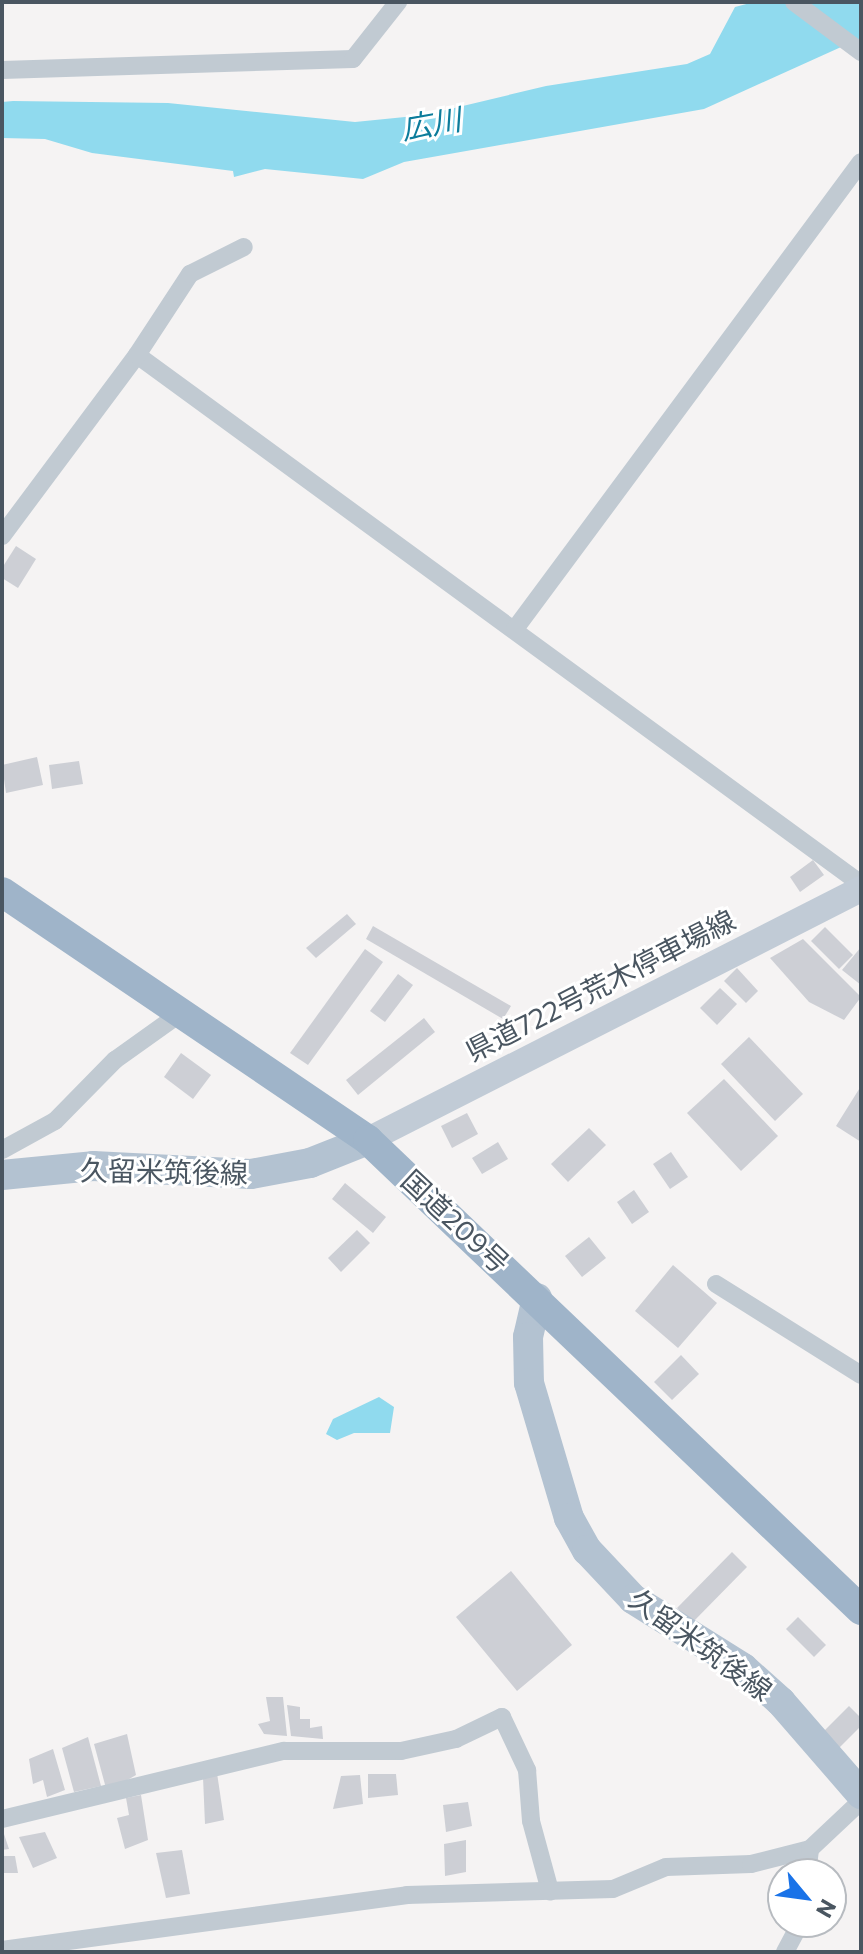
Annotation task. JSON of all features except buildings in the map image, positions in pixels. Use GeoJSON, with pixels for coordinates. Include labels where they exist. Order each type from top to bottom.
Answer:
{"type":"FeatureCollection","features":[{"type":"Feature","properties":{"kind":"highway","name":"国道209号"},"geometry":{"type":"LineString","coordinates":[[2,892],[368,1140],[861,1610]]}},
{"type":"Feature","properties":{"kind":"main road","name":"県道722号荒木停車場線"},"geometry":{"type":"LineString","coordinates":[[368,1140],[861,886]]}},
{"type":"Feature","properties":{"kind":"main road","name":"久留米筑後線"},"geometry":{"type":"LineString","coordinates":[[2,1175],[93,1166],[251,1174],[310,1163],[368,1140]]}},
{"type":"Feature","properties":{"kind":"main road","name":"久留米筑後線"},"geometry":{"type":"LineString","coordinates":[[537,1298],[528,1337],[529,1383],[569,1518],[587,1550],[633,1599],[743,1668],[772,1693],[861,1794]]}},
{"type":"Feature","properties":{"kind":"street"},"geometry":{"type":"LineString","coordinates":[[2,70],[353,59],[398,2]]}},
{"type":"Feature","properties":{"kind":"street"},"geometry":{"type":"LineString","coordinates":[[794,2],[861,52]]}},
{"type":"Feature","properties":{"kind":"street"},"geometry":{"type":"LineString","coordinates":[[515,629],[861,162]]}},
{"type":"Feature","properties":{"kind":"street"},"geometry":{"type":"LineString","coordinates":[[2,536],[137,355],[190,274],[244,247]]}},
{"type":"Feature","properties":{"kind":"street"},"geometry":{"type":"LineString","coordinates":[[137,355],[515,629],[861,886]]}},
{"type":"Feature","properties":{"kind":"street"},"geometry":{"type":"LineString","coordinates":[[2,1150],[55,1121],[115,1060],[181,1013]]}},
{"type":"Feature","properties":{"kind":"street"},"geometry":{"type":"LineString","coordinates":[[716,1284],[861,1375]]}},
{"type":"Feature","properties":{"kind":"street"},"geometry":{"type":"LineString","coordinates":[[2,1819],[270,1753],[401,1751],[456,1739],[502,1717],[527,1770],[531,1821],[550,1891]]}},
{"type":"Feature","properties":{"kind":"street"},"geometry":{"type":"LineString","coordinates":[[2,1950],[407,1895],[613,1889],[666,1867],[751,1864],[810,1849],[861,1801]]}},
{"type":"Feature","properties":{"kind":"street"},"geometry":{"type":"LineString","coordinates":[[809,1858],[810,1849]]}},
{"type":"Feature","properties":{"kind":"water","name":"広川"},"geometry":{"type":"Polygon","coordinates":[[[754,2],[861,2],[861,38],[704,109],[404,162],[363,179],[265,169],[234,177],[233,171],[92,153],[45,139],[2,138],[2,102],[13,101],[168,103],[355,122],[425,115],[546,86],[687,64],[710,54],[735,7],[754,2]]]}},
{"type":"Feature","properties":{"kind":"water"},"geometry":{"type":"Polygon","coordinates":[[[379,1397],[394,1407],[390,1433],[354,1433],[337,1440],[326,1434],[333,1419],[379,1397]]]}}]}
